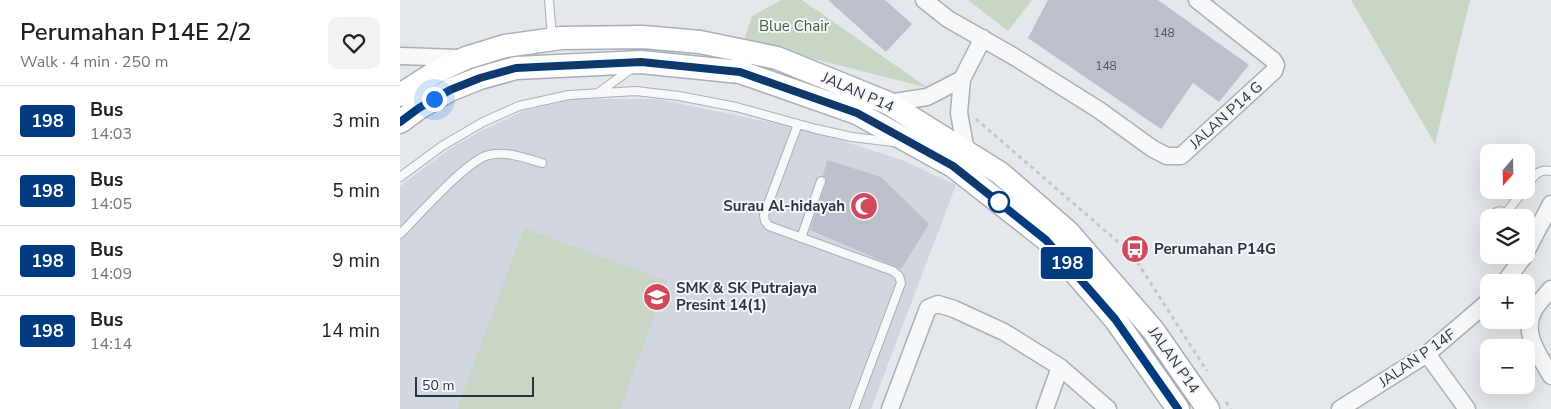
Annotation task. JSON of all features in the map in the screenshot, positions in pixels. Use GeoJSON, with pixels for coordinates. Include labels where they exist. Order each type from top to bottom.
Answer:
{"type":"FeatureCollection","features":[{"type":"Feature","properties":{"kind":"main road","name":"JALAN P14"},"geometry":{"type":"LineString","coordinates":[[400,95],[436,72],[466,58],[505,46],[552,39],[643,37],[700,42],[777,58],[888,103],[1000,173],[1068,232],[1153,330],[1208,409]]}},
{"type":"Feature","properties":{"kind":"main road","name":"JALAN P14"},"geometry":{"type":"LineString","coordinates":[[400,122],[419,108],[450,90],[480,78],[516,68],[641,62],[740,72],[857,113],[953,166],[1046,240],[1115,319],[1178,409]]}},
{"type":"Feature","properties":{"kind":"street","name":"JALAN P14 G"},"geometry":{"type":"LineString","coordinates":[[924,0],[948,19],[983,38],[1099,110],[1153,149],[1167,156],[1181,156],[1274,71],[1276,65],[1273,60],[1197,0]]}},
{"type":"Feature","properties":{"kind":"street"},"geometry":{"type":"LineString","coordinates":[[966,152],[959,113],[962,79],[983,38]]}},
{"type":"Feature","properties":{"kind":"street"},"geometry":{"type":"LineString","coordinates":[[400,56],[466,58]]}},
{"type":"Feature","properties":{"kind":"street"},"geometry":{"type":"LineString","coordinates":[[888,103],[927,97],[962,79]]}},
{"type":"Feature","properties":{"kind":"street"},"geometry":{"type":"LineString","coordinates":[[1535,235],[1551,204]]}},
{"type":"Feature","properties":{"kind":"street"},"geometry":{"type":"LineString","coordinates":[[1551,289],[1533,311],[1530,327],[1532,344],[1551,376]]}},
{"type":"Feature","properties":{"kind":"street"},"geometry":{"type":"LineString","coordinates":[[890,409],[928,308],[938,304],[954,309],[1004,332],[1060,367],[1108,409]]}},
{"type":"Feature","properties":{"kind":"street","name":"JALAN P 14F"},"geometry":{"type":"LineString","coordinates":[[1340,409],[1427,354],[1480,309]]}},
{"type":"Feature","properties":{"kind":"street"},"geometry":{"type":"LineString","coordinates":[[1427,354],[1467,409]]}},
{"type":"Feature","properties":{"kind":"street"},"geometry":{"type":"LineString","coordinates":[[1045,409],[1060,367]]}},
{"type":"Feature","properties":{"kind":"lane"},"geometry":{"type":"LineString","coordinates":[[549,0],[552,39]]}},
{"type":"Feature","properties":{"kind":"lane"},"geometry":{"type":"LineString","coordinates":[[598,93],[641,62]]}},
{"type":"Feature","properties":{"kind":"lane"},"geometry":{"type":"LineString","coordinates":[[400,176],[442,146],[483,122],[519,106],[569,95],[598,93],[636,91],[679,96],[736,106],[852,137],[914,144]]}},
{"type":"Feature","properties":{"kind":"lane"},"geometry":{"type":"LineString","coordinates":[[798,124],[764,215],[765,221],[769,226],[893,271],[899,276],[901,284],[854,409]]}},
{"type":"Feature","properties":{"kind":"lane"},"geometry":{"type":"LineString","coordinates":[[400,234],[477,159],[488,155],[514,155],[542,164]]}},
{"type":"Feature","properties":{"kind":"lane"},"geometry":{"type":"LineString","coordinates":[[1535,176],[1545,170],[1551,171]]}},
{"type":"Feature","properties":{"kind":"lane"},"geometry":{"type":"LineString","coordinates":[[801,238],[821,181]]}},
{"type":"Feature","properties":{"kind":"shaded area","name":"SMK & SK Putrajaya Presint 14(1)"},"geometry":{"type":"Polygon","coordinates":[[[576,99],[658,99],[812,131],[902,160],[956,185],[871,409],[400,409],[400,186],[448,150],[479,132],[523,111],[576,99]]]}},
{"type":"Feature","properties":{"kind":"green space","name":"Blue Chair"},"geometry":{"type":"Polygon","coordinates":[[[781,0],[802,0],[928,88],[744,41],[752,16],[781,0]]]}},
{"type":"Feature","properties":{"kind":"green space"},"geometry":{"type":"Polygon","coordinates":[[[968,0],[1032,0],[1008,31],[968,0]]]}},
{"type":"Feature","properties":{"kind":"green space"},"geometry":{"type":"Polygon","coordinates":[[[1351,0],[1470,0],[1435,144],[1351,0]]]}},
{"type":"Feature","properties":{"kind":"green space"},"geometry":{"type":"Polygon","coordinates":[[[524,228],[667,281],[620,409],[457,409],[524,228]]]}},
{"type":"Feature","properties":{"kind":"building"},"geometry":{"type":"Polygon","coordinates":[[[828,0],[885,0],[912,24],[886,52],[828,0]]]}},
{"type":"Feature","properties":{"kind":"building"},"geometry":{"type":"Polygon","coordinates":[[[1048,0],[1158,0],[1249,65],[1219,102],[1193,83],[1161,129],[1028,38],[1048,0]]]}},
{"type":"Feature","properties":{"kind":"building","name":"Surau Al-hidayah"},"geometry":{"type":"Polygon","coordinates":[[[827,160],[881,177],[929,224],[901,269],[810,230],[826,183],[826,178],[823,176],[827,160]]]}},
{"type":"Feature","properties":{"kind":"bus line","name":"198"},"geometry":{"type":"LineString","coordinates":[[400,122],[419,108],[450,90],[480,78],[516,68],[641,62],[740,72],[857,113],[953,166],[1046,240],[1115,319],[1178,409]]}},
{"type":"Feature","properties":{"kind":"place","name":"Surau Al-hidayah"},"geometry":{"type":"Point","coordinates":[864,206]}},
{"type":"Feature","properties":{"kind":"place","name":"Perumahan P14G"},"geometry":{"type":"Point","coordinates":[1135,249]}},
{"type":"Feature","properties":{"kind":"place","name":"SMK & SK Putrajaya Presint 14(1)"},"geometry":{"type":"Point","coordinates":[657,297]}},
{"type":"Feature","properties":{"kind":"route"},"geometry":{"type":"LineString","coordinates":[[434,99],[450,90],[480,78],[516,68],[641,62],[740,72],[857,113],[953,166],[999,202]]}}]}
